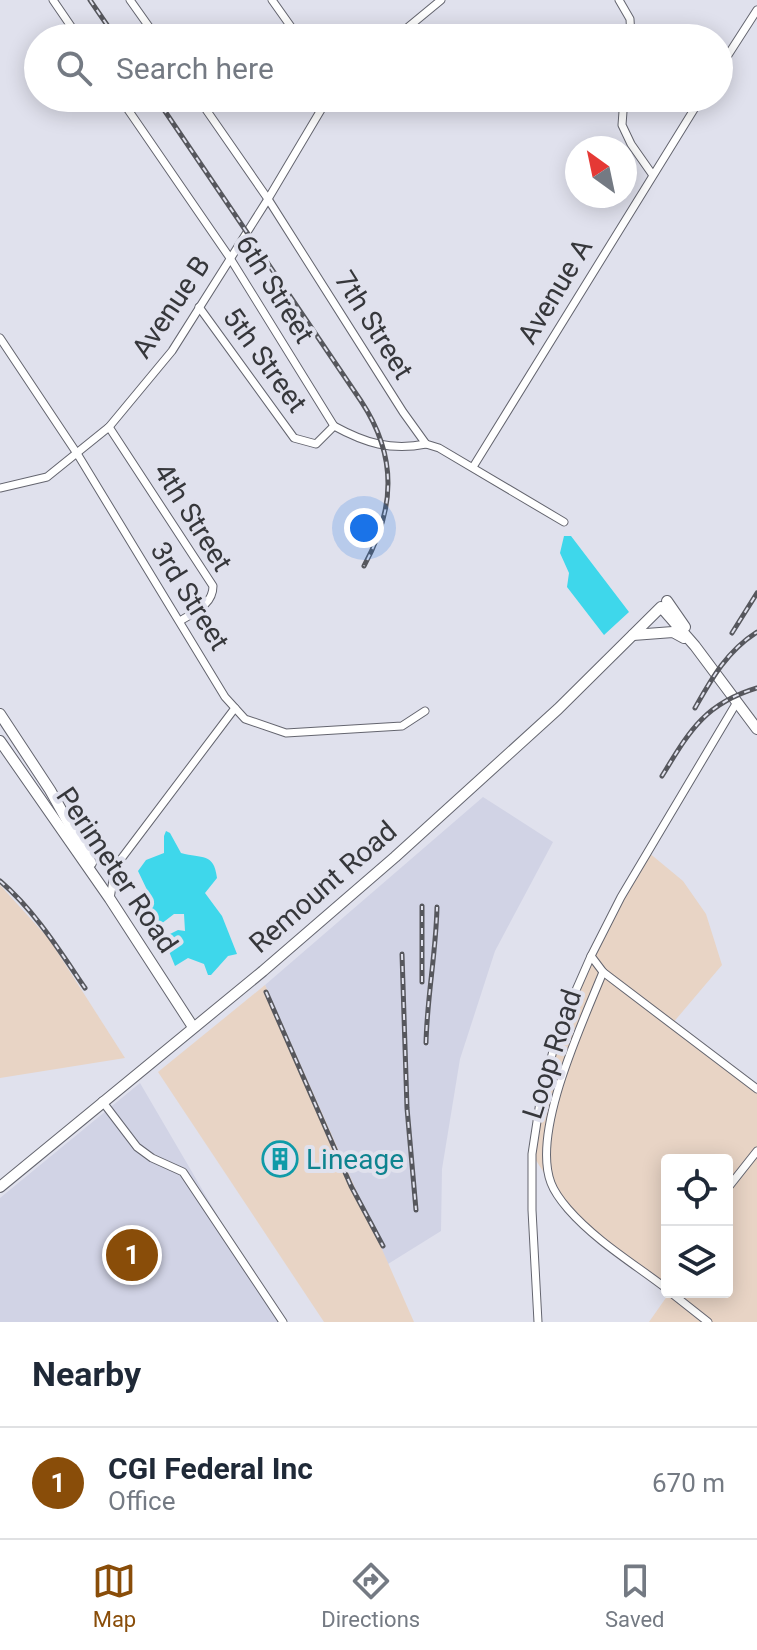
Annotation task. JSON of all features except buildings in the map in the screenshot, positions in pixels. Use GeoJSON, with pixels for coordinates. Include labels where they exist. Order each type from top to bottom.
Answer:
{"type":"FeatureCollection","features":[{"type":"Feature","properties":{"kind":"main road","name":"Remount Road"},"geometry":{"type":"LineString","coordinates":[[0,1187],[395,857],[558,709],[664,604],[692,644]]}},
{"type":"Feature","properties":{"kind":"main road"},"geometry":{"type":"LineString","coordinates":[[631,635],[673,632],[692,644],[757,729]]}},
{"type":"Feature","properties":{"kind":"main road"},"geometry":{"type":"LineString","coordinates":[[0,714],[70,823],[107,895]]}},
{"type":"Feature","properties":{"kind":"main road"},"geometry":{"type":"LineString","coordinates":[[1,742],[14,735]]}},
{"type":"Feature","properties":{"kind":"main road","name":"Perimeter Road"},"geometry":{"type":"LineString","coordinates":[[1,742],[107,895],[193,1027]]}},
{"type":"Feature","properties":{"kind":"street"},"geometry":{"type":"LineString","coordinates":[[53,0],[69,24]]}},
{"type":"Feature","properties":{"kind":"street"},"geometry":{"type":"LineString","coordinates":[[130,0],[147,24]]}},
{"type":"Feature","properties":{"kind":"street"},"geometry":{"type":"LineString","coordinates":[[272,0],[289,24]]}},
{"type":"Feature","properties":{"kind":"street"},"geometry":{"type":"LineString","coordinates":[[412,24],[441,0]]}},
{"type":"Feature","properties":{"kind":"street"},"geometry":{"type":"LineString","coordinates":[[619,0],[630,24]]}},
{"type":"Feature","properties":{"kind":"street"},"geometry":{"type":"LineString","coordinates":[[733,47],[757,10]]}},
{"type":"Feature","properties":{"kind":"street","name":"6th Street"},"geometry":{"type":"LineString","coordinates":[[130,112],[230,258],[334,426]]}},
{"type":"Feature","properties":{"kind":"street","name":"7th Street"},"geometry":{"type":"LineString","coordinates":[[208,112],[268,199],[426,444],[473,467],[564,522]]}},
{"type":"Feature","properties":{"kind":"street","name":"Avenue B"},"geometry":{"type":"LineString","coordinates":[[0,488],[47,477],[109,427],[172,351],[320,112]]}},
{"type":"Feature","properties":{"kind":"street"},"geometry":{"type":"LineString","coordinates":[[623,112],[622,125],[652,174]]}},
{"type":"Feature","properties":{"kind":"street","name":"Avenue A"},"geometry":{"type":"LineString","coordinates":[[473,467],[692,112]]}},
{"type":"Feature","properties":{"kind":"street","name":"5th Street"},"geometry":{"type":"LineString","coordinates":[[199,307],[294,438],[316,444],[334,426]]}},
{"type":"Feature","properties":{"kind":"street","name":"3rd Street"},"geometry":{"type":"LineString","coordinates":[[0,338],[78,455],[225,697],[245,719],[286,733],[402,726],[425,711]]}},
{"type":"Feature","properties":{"kind":"street"},"geometry":{"type":"LineString","coordinates":[[334,426],[359,440],[384,446],[426,444]]}},
{"type":"Feature","properties":{"kind":"street","name":"4th Street"},"geometry":{"type":"LineString","coordinates":[[109,427],[213,586],[213,596],[203,607],[180,621]]}},
{"type":"Feature","properties":{"kind":"street","name":"Loop Road"},"geometry":{"type":"LineString","coordinates":[[737,702],[621,897],[591,956],[603,972],[757,1089]]}},
{"type":"Feature","properties":{"kind":"street"},"geometry":{"type":"LineString","coordinates":[[107,895],[115,867],[235,708]]}},
{"type":"Feature","properties":{"kind":"street"},"geometry":{"type":"LineString","coordinates":[[538,1322],[532,1154],[540,1102],[558,1031],[591,956]]}},
{"type":"Feature","properties":{"kind":"street","name":"Loop Road"},"geometry":{"type":"LineString","coordinates":[[603,972],[569,1058],[548,1130],[547,1160],[551,1183],[565,1206],[597,1239],[627,1257],[661,1285]]}},
{"type":"Feature","properties":{"kind":"street"},"geometry":{"type":"LineString","coordinates":[[102,1101],[137,1147],[152,1158],[183,1172],[283,1322]]}},
{"type":"Feature","properties":{"kind":"street"},"geometry":{"type":"LineString","coordinates":[[733,1181],[757,1151]]}},
{"type":"Feature","properties":{"kind":"street","name":"Loop Road"},"geometry":{"type":"LineString","coordinates":[[678,1298],[708,1322]]}},
{"type":"Feature","properties":{"kind":"shaded area"},"geometry":{"type":"Polygon","coordinates":[[[483,797],[553,842],[495,951],[460,1059],[442,1169],[441,1231],[388,1264],[265,985],[483,797]]]}},
{"type":"Feature","properties":{"kind":"shaded area"},"geometry":{"type":"Polygon","coordinates":[[[648,852],[683,881],[706,914],[722,965],[672,1024],[757,1089],[757,1322],[649,1322],[666,1298],[733,1298],[733,1154],[661,1154],[661,1284],[565,1206],[532,1154],[558,1031],[591,956],[648,852]]]}},
{"type":"Feature","properties":{"kind":"shaded area"},"geometry":{"type":"Polygon","coordinates":[[[0,885],[49,939],[125,1058],[0,1078],[0,885]]]}},
{"type":"Feature","properties":{"kind":"shaded area"},"geometry":{"type":"Polygon","coordinates":[[[265,985],[414,1322],[324,1322],[158,1072],[265,985]]]}},
{"type":"Feature","properties":{"kind":"shaded area"},"geometry":{"type":"Polygon","coordinates":[[[140,1083],[283,1322],[0,1322],[0,1198],[140,1083]]]}},
{"type":"Feature","properties":{"kind":"water"},"geometry":{"type":"Polygon","coordinates":[[[564,536],[571,536],[629,612],[604,635],[567,587],[569,573],[560,553],[564,536]]]}},
{"type":"Feature","properties":{"kind":"water"},"geometry":{"type":"Polygon","coordinates":[[[166,831],[181,853],[210,860],[215,870],[217,878],[205,893],[222,916],[237,954],[228,956],[211,975],[208,975],[204,964],[188,958],[175,966],[168,949],[172,941],[170,934],[185,931],[184,914],[174,914],[161,924],[153,917],[149,894],[138,871],[146,860],[164,853],[166,831]]]}},
{"type":"Feature","properties":{"kind":"railway"},"geometry":{"type":"LineString","coordinates":[[90,0],[106,24]]}},
{"type":"Feature","properties":{"kind":"railway"},"geometry":{"type":"LineString","coordinates":[[165,112],[373,422],[381,442],[388,483],[382,524],[364,566]]}},
{"type":"Feature","properties":{"kind":"railway"},"geometry":{"type":"LineString","coordinates":[[732,633],[757,593]]}},
{"type":"Feature","properties":{"kind":"railway"},"geometry":{"type":"LineString","coordinates":[[695,708],[729,656],[757,632]]}},
{"type":"Feature","properties":{"kind":"railway"},"geometry":{"type":"LineString","coordinates":[[662,776],[690,733],[711,711],[757,688]]}},
{"type":"Feature","properties":{"kind":"railway"},"geometry":{"type":"LineString","coordinates":[[0,881],[35,918],[85,988]]}},
{"type":"Feature","properties":{"kind":"railway"},"geometry":{"type":"LineString","coordinates":[[422,906],[422,982]]}},
{"type":"Feature","properties":{"kind":"railway"},"geometry":{"type":"LineString","coordinates":[[426,1043],[437,907]]}},
{"type":"Feature","properties":{"kind":"railway"},"geometry":{"type":"LineString","coordinates":[[402,954],[407,1108],[416,1210]]}},
{"type":"Feature","properties":{"kind":"railway"},"geometry":{"type":"LineString","coordinates":[[266,992],[351,1186],[383,1246]]}},
{"type":"Feature","properties":{"kind":"place","name":"Lineage"},"geometry":{"type":"Point","coordinates":[280,1159]}},
{"type":"Feature","properties":{"kind":"place","name":"CGI Federal Inc"},"geometry":{"type":"Point","coordinates":[132,1255]}}]}
